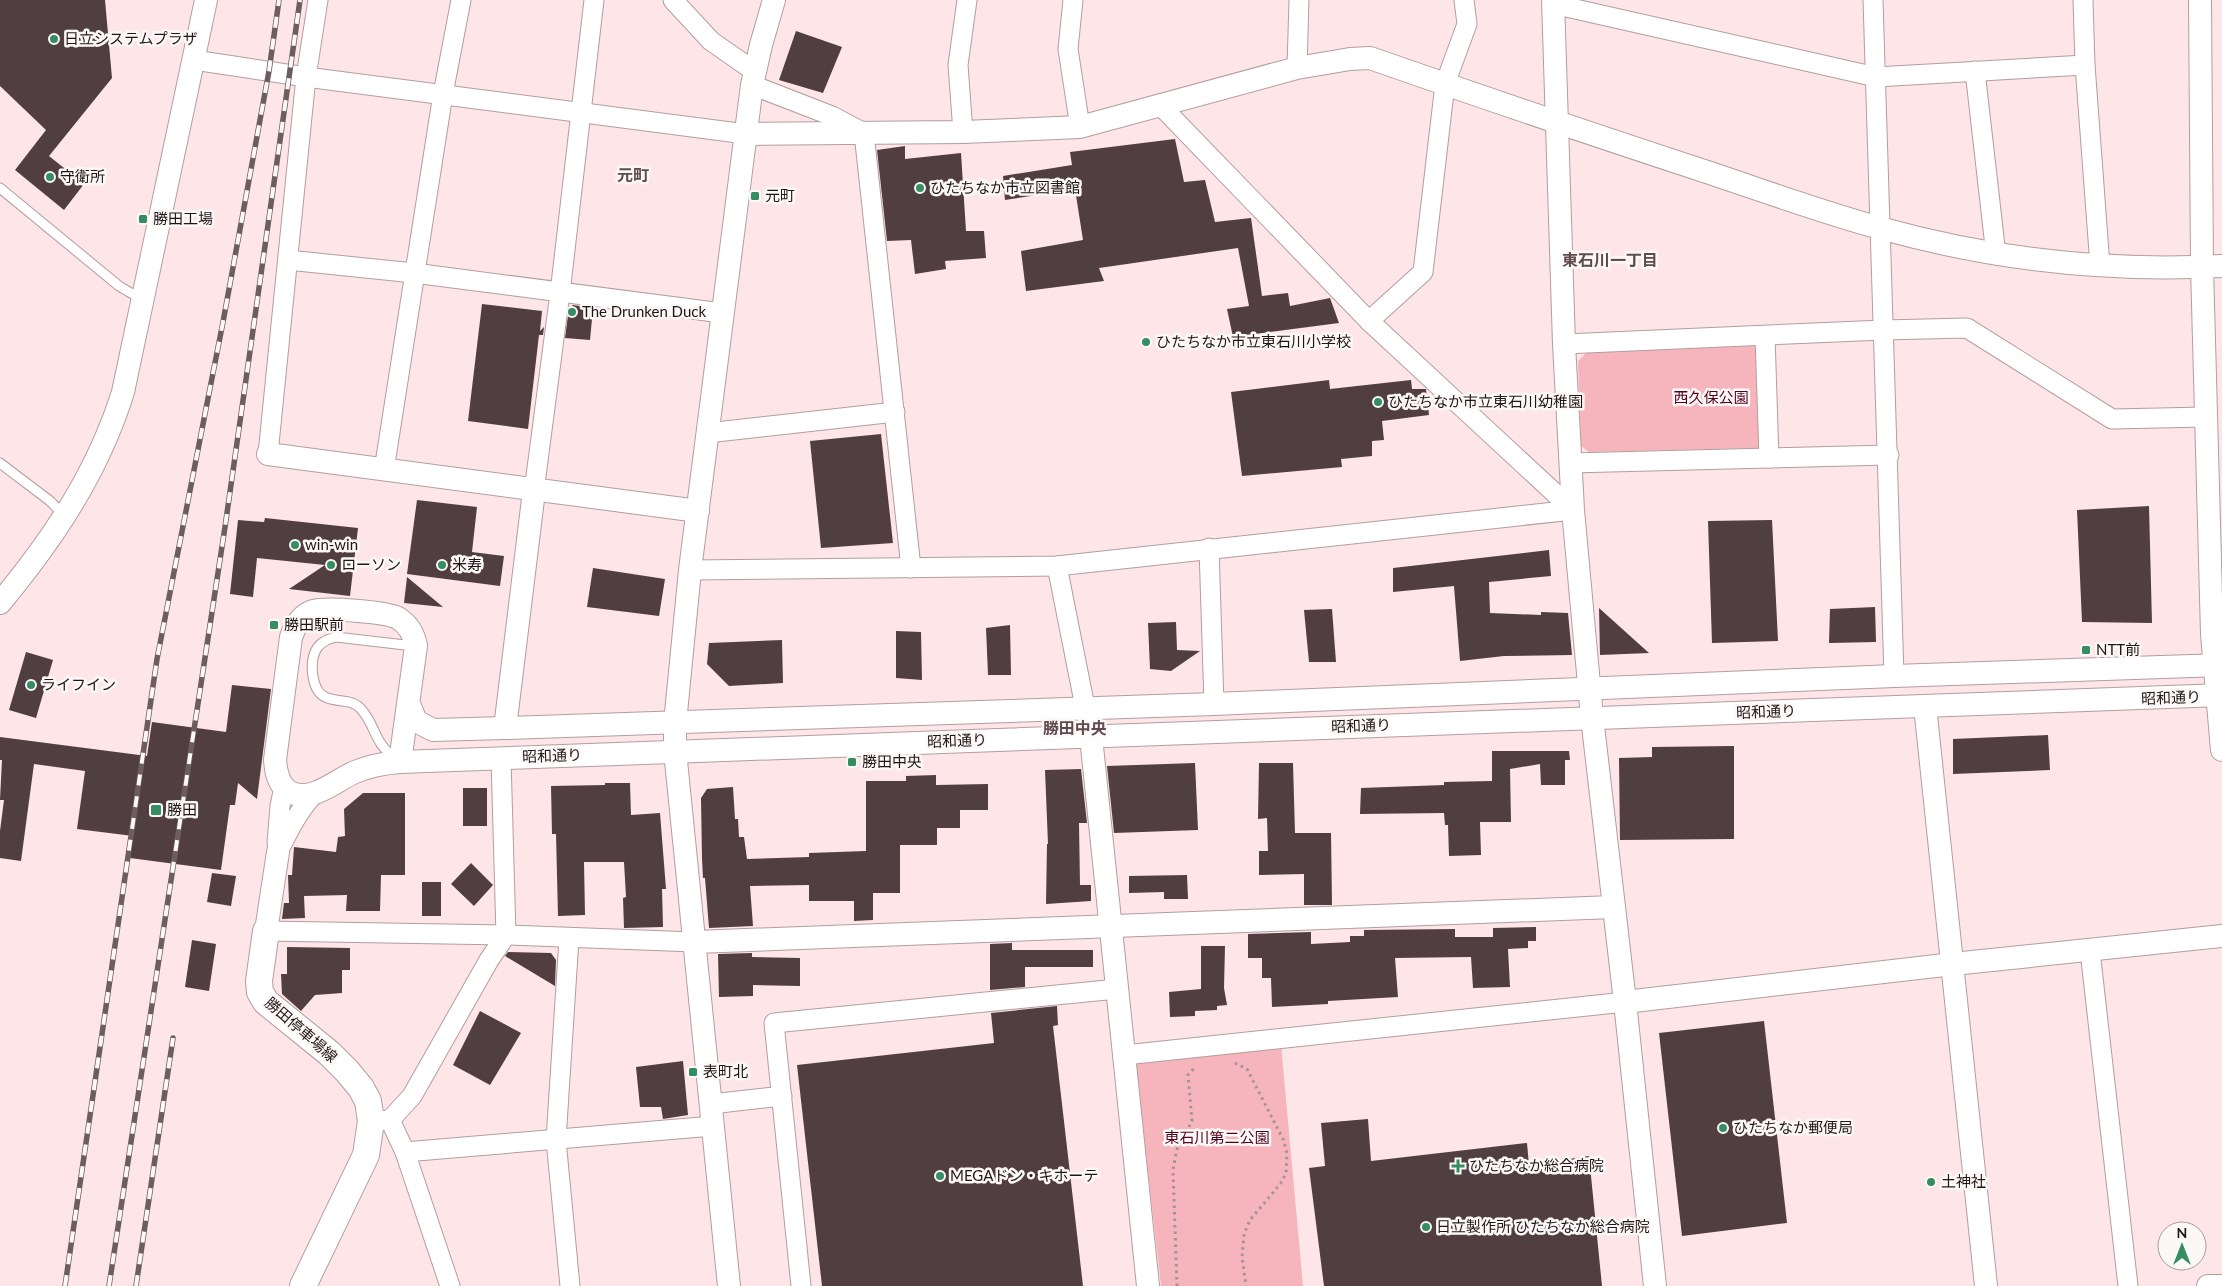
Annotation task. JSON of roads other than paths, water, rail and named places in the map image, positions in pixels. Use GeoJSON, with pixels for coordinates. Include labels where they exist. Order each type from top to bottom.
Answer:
{"type":"FeatureCollection","features":[{"type":"Feature","properties":{"kind":"main road","name":"勝田停車場線"},"geometry":{"type":"LineString","coordinates":[[266,931],[260,992],[266,1002],[329,1052],[361,1088],[380,1121],[366,1155],[303,1286]]}},
{"type":"Feature","properties":{"kind":"street"},"geometry":{"type":"LineString","coordinates":[[0,603],[66,517],[93,469],[114,422],[123,392],[206,0]]}},
{"type":"Feature","properties":{"kind":"street"},"geometry":{"type":"LineString","coordinates":[[318,0],[306,77],[268,454],[698,511]]}},
{"type":"Feature","properties":{"kind":"street"},"geometry":{"type":"LineString","coordinates":[[384,470],[414,273],[460,0]]}},
{"type":"Feature","properties":{"kind":"street"},"geometry":{"type":"LineString","coordinates":[[505,728],[560,293],[594,0]]}},
{"type":"Feature","properties":{"kind":"street"},"geometry":{"type":"LineString","coordinates":[[673,0],[711,41],[753,78],[864,133]]}},
{"type":"Feature","properties":{"kind":"street"},"geometry":{"type":"LineString","coordinates":[[729,1286],[675,751],[675,723],[690,570],[753,78],[774,0]]}},
{"type":"Feature","properties":{"kind":"street"},"geometry":{"type":"LineString","coordinates":[[963,132],[958,65],[967,0]]}},
{"type":"Feature","properties":{"kind":"street"},"geometry":{"type":"LineString","coordinates":[[1073,0],[1068,49],[1080,127]]}},
{"type":"Feature","properties":{"kind":"street"},"geometry":{"type":"LineString","coordinates":[[1297,68],[1299,0]]}},
{"type":"Feature","properties":{"kind":"street"},"geometry":{"type":"LineString","coordinates":[[1369,321],[1423,272],[1445,84],[1467,24],[1464,0]]}},
{"type":"Feature","properties":{"kind":"street"},"geometry":{"type":"LineString","coordinates":[[1873,0],[1883,330],[1889,455],[1894,676]]}},
{"type":"Feature","properties":{"kind":"street"},"geometry":{"type":"LineString","coordinates":[[2083,0],[2085,65],[2100,266]]}},
{"type":"Feature","properties":{"kind":"street"},"geometry":{"type":"LineString","coordinates":[[2200,0],[2212,267],[2206,417],[2212,634],[2218,665],[2222,750]]}},
{"type":"Feature","properties":{"kind":"street"},"geometry":{"type":"LineString","coordinates":[[1655,1286],[1589,689],[1573,510],[1564,344],[1553,2],[1876,77],[2085,65]]}},
{"type":"Feature","properties":{"kind":"street"},"geometry":{"type":"LineString","coordinates":[[194,60],[306,77],[746,134],[963,132],[1080,127],[1297,68],[1350,59],[1370,58],[1558,123],[1880,228],[1996,255],[2100,266],[2144,268],[2212,267]]}},
{"type":"Feature","properties":{"kind":"street"},"geometry":{"type":"LineString","coordinates":[[1975,71],[1996,255]]}},
{"type":"Feature","properties":{"kind":"street"},"geometry":{"type":"LineString","coordinates":[[1160,105],[1369,321],[1573,510]]}},
{"type":"Feature","properties":{"kind":"street"},"geometry":{"type":"LineString","coordinates":[[864,133],[912,568]]}},
{"type":"Feature","properties":{"kind":"street"},"geometry":{"type":"LineString","coordinates":[[288,260],[414,273],[722,313]]}},
{"type":"Feature","properties":{"kind":"street"},"geometry":{"type":"LineString","coordinates":[[1564,344],[1967,328],[2112,419],[2206,417]]}},
{"type":"Feature","properties":{"kind":"street"},"geometry":{"type":"LineString","coordinates":[[1765,336],[1769,458]]}},
{"type":"Feature","properties":{"kind":"street"},"geometry":{"type":"LineString","coordinates":[[708,433],[895,412]]}},
{"type":"Feature","properties":{"kind":"street"},"geometry":{"type":"LineString","coordinates":[[1570,463],[1889,455]]}},
{"type":"Feature","properties":{"kind":"street"},"geometry":{"type":"LineString","coordinates":[[690,570],[1058,566],[1209,548],[1573,510]]}},
{"type":"Feature","properties":{"kind":"street"},"geometry":{"type":"LineString","coordinates":[[1209,548],[1214,704]]}},
{"type":"Feature","properties":{"kind":"street"},"geometry":{"type":"LineString","coordinates":[[1058,566],[1091,736],[1148,1286]]}},
{"type":"Feature","properties":{"kind":"street"},"geometry":{"type":"LineString","coordinates":[[316,793],[300,795],[284,788],[278,780],[275,760],[291,637],[295,627],[303,617],[313,611],[327,609],[381,614],[397,618],[408,626],[414,636],[416,646],[400,762]]}},
{"type":"Feature","properties":{"kind":"street","name":"昭和通り"},"geometry":{"type":"LineString","coordinates":[[409,704],[416,721],[433,730],[1214,704],[1894,676],[2218,665]]}},
{"type":"Feature","properties":{"kind":"street","name":"昭和通り"},"geometry":{"type":"LineString","coordinates":[[316,793],[361,770],[382,764],[400,762],[1592,717],[2220,696]]}},
{"type":"Feature","properties":{"kind":"street"},"geometry":{"type":"LineString","coordinates":[[1925,706],[1986,1286]]}},
{"type":"Feature","properties":{"kind":"street"},"geometry":{"type":"LineString","coordinates":[[450,1286],[405,1152],[380,1121],[412,1096],[489,960],[506,935],[500,758]]}},
{"type":"Feature","properties":{"kind":"street"},"geometry":{"type":"LineString","coordinates":[[284,788],[277,837],[278,852],[266,931],[506,935],[695,942],[1613,908]]}},
{"type":"Feature","properties":{"kind":"street"},"geometry":{"type":"LineString","coordinates":[[278,852],[292,822],[303,806],[316,793]]}},
{"type":"Feature","properties":{"kind":"street"},"geometry":{"type":"LineString","coordinates":[[1125,1055],[2222,936]]}},
{"type":"Feature","properties":{"kind":"street"},"geometry":{"type":"LineString","coordinates":[[569,938],[556,1140],[570,1286]]}},
{"type":"Feature","properties":{"kind":"street"},"geometry":{"type":"LineString","coordinates":[[2090,951],[2128,1286]]}},
{"type":"Feature","properties":{"kind":"street"},"geometry":{"type":"LineString","coordinates":[[801,1286],[774,1023],[1117,989]]}},
{"type":"Feature","properties":{"kind":"street"},"geometry":{"type":"LineString","coordinates":[[711,1104],[782,1096]]}},
{"type":"Feature","properties":{"kind":"street"},"geometry":{"type":"LineString","coordinates":[[405,1152],[713,1126]]}},
{"type":"Feature","properties":{"kind":"street"},"geometry":{"type":"LineString","coordinates":[[2208,1286],[2222,1286]]}},
{"type":"Feature","properties":{"kind":"lane"},"geometry":{"type":"LineString","coordinates":[[0,188],[119,286],[143,299]]}},
{"type":"Feature","properties":{"kind":"lane"},"geometry":{"type":"LineString","coordinates":[[0,462],[50,501],[66,517]]}},
{"type":"Feature","properties":{"kind":"lane"},"geometry":{"type":"LineString","coordinates":[[400,762],[384,750],[360,707],[352,702],[327,698],[317,691],[313,680],[314,660],[316,649],[325,640],[336,637],[416,646]]}},
{"type":"Feature","properties":{"kind":"railway"},"geometry":{"type":"LineString","coordinates":[[65,1286],[157,659],[223,322],[269,71],[279,0]]}},
{"type":"Feature","properties":{"kind":"railway"},"geometry":{"type":"LineString","coordinates":[[109,1286],[225,527],[300,0]]}},
{"type":"Feature","properties":{"kind":"railway"},"geometry":{"type":"LineString","coordinates":[[136,1286],[173,1038]]}},
{"type":"Feature","properties":{"kind":"place","name":"日立システムプラザ"},"geometry":{"type":"Point","coordinates":[54,39]}},
{"type":"Feature","properties":{"kind":"place","name":"守衛所"},"geometry":{"type":"Point","coordinates":[50,177]}},
{"type":"Feature","properties":{"kind":"place","name":"ひたちなか市立図書館"},"geometry":{"type":"Point","coordinates":[920,188]}},
{"type":"Feature","properties":{"kind":"place","name":"元町"},"geometry":{"type":"Point","coordinates":[755,196]}},
{"type":"Feature","properties":{"kind":"place","name":"勝田工場"},"geometry":{"type":"Point","coordinates":[143,219]}},
{"type":"Feature","properties":{"kind":"place","name":"The Drunken Duck"},"geometry":{"type":"Point","coordinates":[572,312]}},
{"type":"Feature","properties":{"kind":"place","name":"ひたちなか市立東石川小学校"},"geometry":{"type":"Point","coordinates":[1146,342]}},
{"type":"Feature","properties":{"kind":"place","name":"ひたちなか市立東石川幼稚園"},"geometry":{"type":"Point","coordinates":[1378,402]}},
{"type":"Feature","properties":{"kind":"place","name":"win-win"},"geometry":{"type":"Point","coordinates":[295,545]}},
{"type":"Feature","properties":{"kind":"place","name":"ローソン"},"geometry":{"type":"Point","coordinates":[331,565]}},
{"type":"Feature","properties":{"kind":"place","name":"米寿"},"geometry":{"type":"Point","coordinates":[442,565]}},
{"type":"Feature","properties":{"kind":"place","name":"勝田駅前"},"geometry":{"type":"Point","coordinates":[274,625]}},
{"type":"Feature","properties":{"kind":"place","name":"NTT前"},"geometry":{"type":"Point","coordinates":[2086,650]}},
{"type":"Feature","properties":{"kind":"place","name":"ライフイン"},"geometry":{"type":"Point","coordinates":[31,685]}},
{"type":"Feature","properties":{"kind":"place","name":"勝田中央"},"geometry":{"type":"Point","coordinates":[852,762]}},
{"type":"Feature","properties":{"kind":"place","name":"勝田"},"geometry":{"type":"Point","coordinates":[156,810]}},
{"type":"Feature","properties":{"kind":"place","name":"表町北"},"geometry":{"type":"Point","coordinates":[693,1072]}},
{"type":"Feature","properties":{"kind":"place","name":"ひたちなか郵便局"},"geometry":{"type":"Point","coordinates":[1723,1128]}},
{"type":"Feature","properties":{"kind":"place","name":"ひたちなか総合病院"},"geometry":{"type":"Point","coordinates":[1458,1166]}},
{"type":"Feature","properties":{"kind":"place","name":"MEGAドン・キホーテ"},"geometry":{"type":"Point","coordinates":[940,1176]}},
{"type":"Feature","properties":{"kind":"place","name":"土神社"},"geometry":{"type":"Point","coordinates":[1931,1182]}},
{"type":"Feature","properties":{"kind":"place","name":"日立製作所 ひたちなか総合病院"},"geometry":{"type":"Point","coordinates":[1426,1227]}},
{"type":"Feature","properties":{"kind":"district","name":"元町"},"geometry":{"type":"Point","coordinates":[633,175]}},
{"type":"Feature","properties":{"kind":"district","name":"東石川一丁目"},"geometry":{"type":"Point","coordinates":[1610,260]}},
{"type":"Feature","properties":{"kind":"district","name":"勝田中央"},"geometry":{"type":"Point","coordinates":[1075,728]}},
{"type":"Feature","properties":{"kind":"park label","name":"西久保公園"},"geometry":{"type":"Point","coordinates":[1711,398]}},
{"type":"Feature","properties":{"kind":"park label","name":"東石川第二公園"},"geometry":{"type":"Point","coordinates":[1217,1138]}}]}
